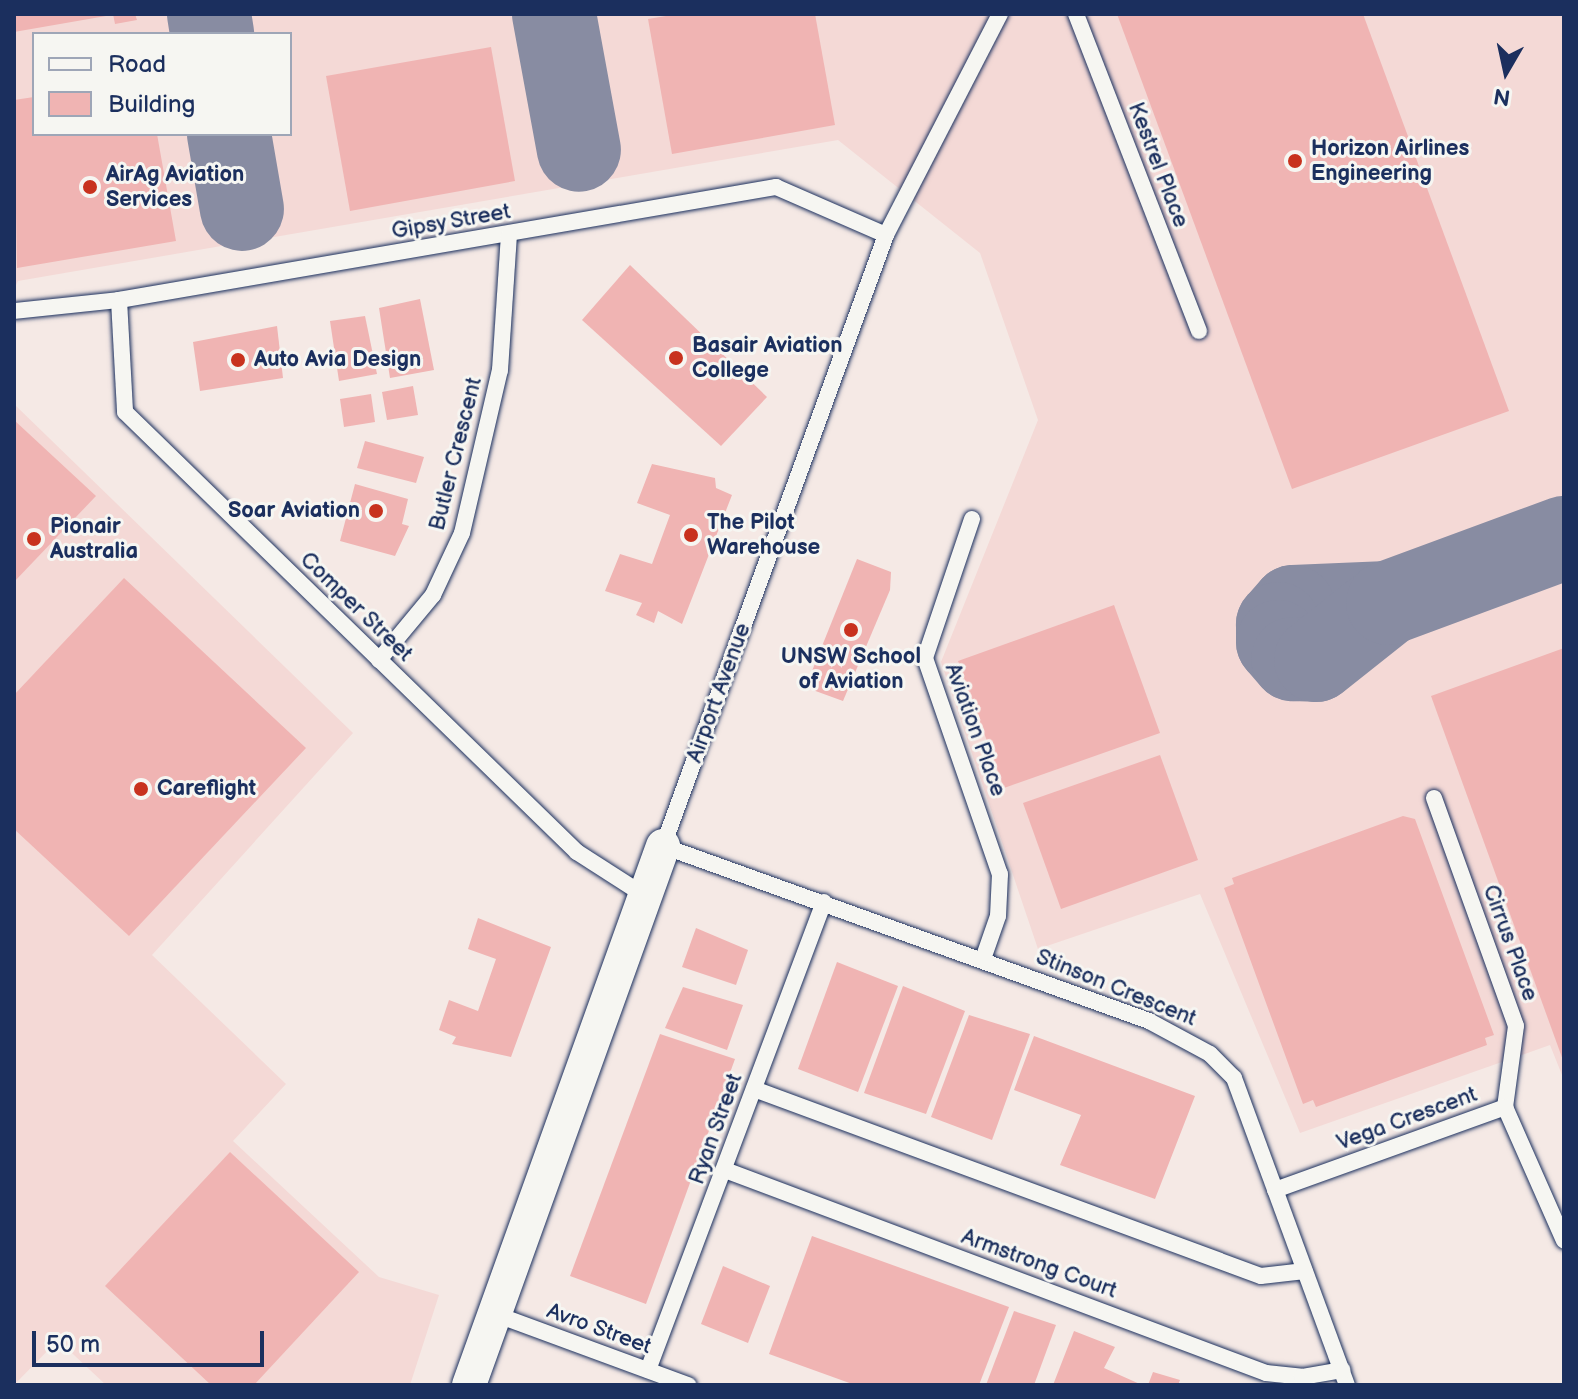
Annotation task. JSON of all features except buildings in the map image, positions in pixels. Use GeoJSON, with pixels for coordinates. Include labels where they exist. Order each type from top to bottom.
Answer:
{"type":"FeatureCollection","features":[{"type":"Feature","properties":{"kind":"street","name":"Airport Avenue"},"geometry":{"type":"LineString","coordinates":[[469,1385],[663,846]]}},
{"type":"Feature","properties":{"kind":"lane","name":"Airport Avenue"},"geometry":{"type":"LineString","coordinates":[[663,846],[886,235],[1000,14]]}},
{"type":"Feature","properties":{"kind":"lane","name":"Kestrel Place"},"geometry":{"type":"LineString","coordinates":[[1076,14],[1199,331]]}},
{"type":"Feature","properties":{"kind":"lane","name":"Gipsy Street"},"geometry":{"type":"LineString","coordinates":[[14,311],[119,300],[776,187],[886,235]]}},
{"type":"Feature","properties":{"kind":"lane","name":"Butler Crescent"},"geometry":{"type":"LineString","coordinates":[[379,660],[433,595],[462,533],[500,370],[509,234]]}},
{"type":"Feature","properties":{"kind":"lane","name":"Comper Street"},"geometry":{"type":"LineString","coordinates":[[119,300],[125,412],[577,852],[647,897]]}},
{"type":"Feature","properties":{"kind":"lane","name":"Aviation Place"},"geometry":{"type":"LineString","coordinates":[[972,519],[925,658],[1000,874],[998,916],[983,959]]}},
{"type":"Feature","properties":{"kind":"lane","name":"Cirrus Place"},"geometry":{"type":"LineString","coordinates":[[1434,798],[1516,1026],[1505,1107]]}},
{"type":"Feature","properties":{"kind":"lane","name":"Stinson Crescent"},"geometry":{"type":"LineString","coordinates":[[663,846],[1173,1030],[1210,1054],[1234,1078],[1344,1378]]}},
{"type":"Feature","properties":{"kind":"lane","name":"Ryan Street"},"geometry":{"type":"LineString","coordinates":[[648,1370],[824,902]]}},
{"type":"Feature","properties":{"kind":"lane"},"geometry":{"type":"LineString","coordinates":[[754,1089],[1261,1276],[1305,1271]]}},
{"type":"Feature","properties":{"kind":"lane","name":"Vega Crescent"},"geometry":{"type":"LineString","coordinates":[[1275,1190],[1505,1107],[1564,1241]]}},
{"type":"Feature","properties":{"kind":"lane","name":"Armstrong Court"},"geometry":{"type":"LineString","coordinates":[[725,1170],[1266,1373],[1344,1378]]}},
{"type":"Feature","properties":{"kind":"lane","name":"Avro Street"},"geometry":{"type":"LineString","coordinates":[[495,1314],[688,1385]]}},
{"type":"Feature","properties":{"kind":"shaded area"},"geometry":{"type":"Polygon","coordinates":[[[14,14],[1564,14],[1564,1080],[1550,1045],[1300,1133],[1200,894],[1038,949],[941,662],[1038,420],[980,253],[838,140],[18,281],[14,289],[14,14]]]}},
{"type":"Feature","properties":{"kind":"shaded area"},"geometry":{"type":"Polygon","coordinates":[[[14,404],[353,733],[152,955],[286,1084],[233,1141],[379,1277],[439,1295],[410,1385],[106,1385],[58,1340],[14,1385],[14,404]]]}},
{"type":"Feature","properties":{"kind":"taxiway"},"geometry":{"type":"LineString","coordinates":[[209,14],[212,32]]}},
{"type":"Feature","properties":{"kind":"taxiway"},"geometry":{"type":"LineString","coordinates":[[554,14],[579,150]]}},
{"type":"Feature","properties":{"kind":"taxiway"},"geometry":{"type":"LineString","coordinates":[[229,136],[242,209]]}},
{"type":"Feature","properties":{"kind":"taxiway"},"geometry":{"type":"LineString","coordinates":[[1388,603],[1293,607],[1278,624],[1278,642],[1293,659],[1316,660],[1388,603],[1564,538]]}},
{"type":"Feature","properties":{"kind":"place","name":"Horizon Airlines Engineering"},"geometry":{"type":"Point","coordinates":[1295,161]}},
{"type":"Feature","properties":{"kind":"place","name":"AirAg Aviation Services"},"geometry":{"type":"Point","coordinates":[90,187]}},
{"type":"Feature","properties":{"kind":"place","name":"Basair Aviation College"},"geometry":{"type":"Point","coordinates":[676,358]}},
{"type":"Feature","properties":{"kind":"place","name":"Auto Avia Design"},"geometry":{"type":"Point","coordinates":[238,360]}},
{"type":"Feature","properties":{"kind":"place","name":"Soar Aviation"},"geometry":{"type":"Point","coordinates":[376,511]}},
{"type":"Feature","properties":{"kind":"place","name":"The Pilot Warehouse"},"geometry":{"type":"Point","coordinates":[691,535]}},
{"type":"Feature","properties":{"kind":"place","name":"Pionair Australia"},"geometry":{"type":"Point","coordinates":[34,539]}},
{"type":"Feature","properties":{"kind":"place","name":"UNSW School of Aviation"},"geometry":{"type":"Point","coordinates":[851,630]}},
{"type":"Feature","properties":{"kind":"place","name":"Careflight"},"geometry":{"type":"Point","coordinates":[141,789]}}]}
